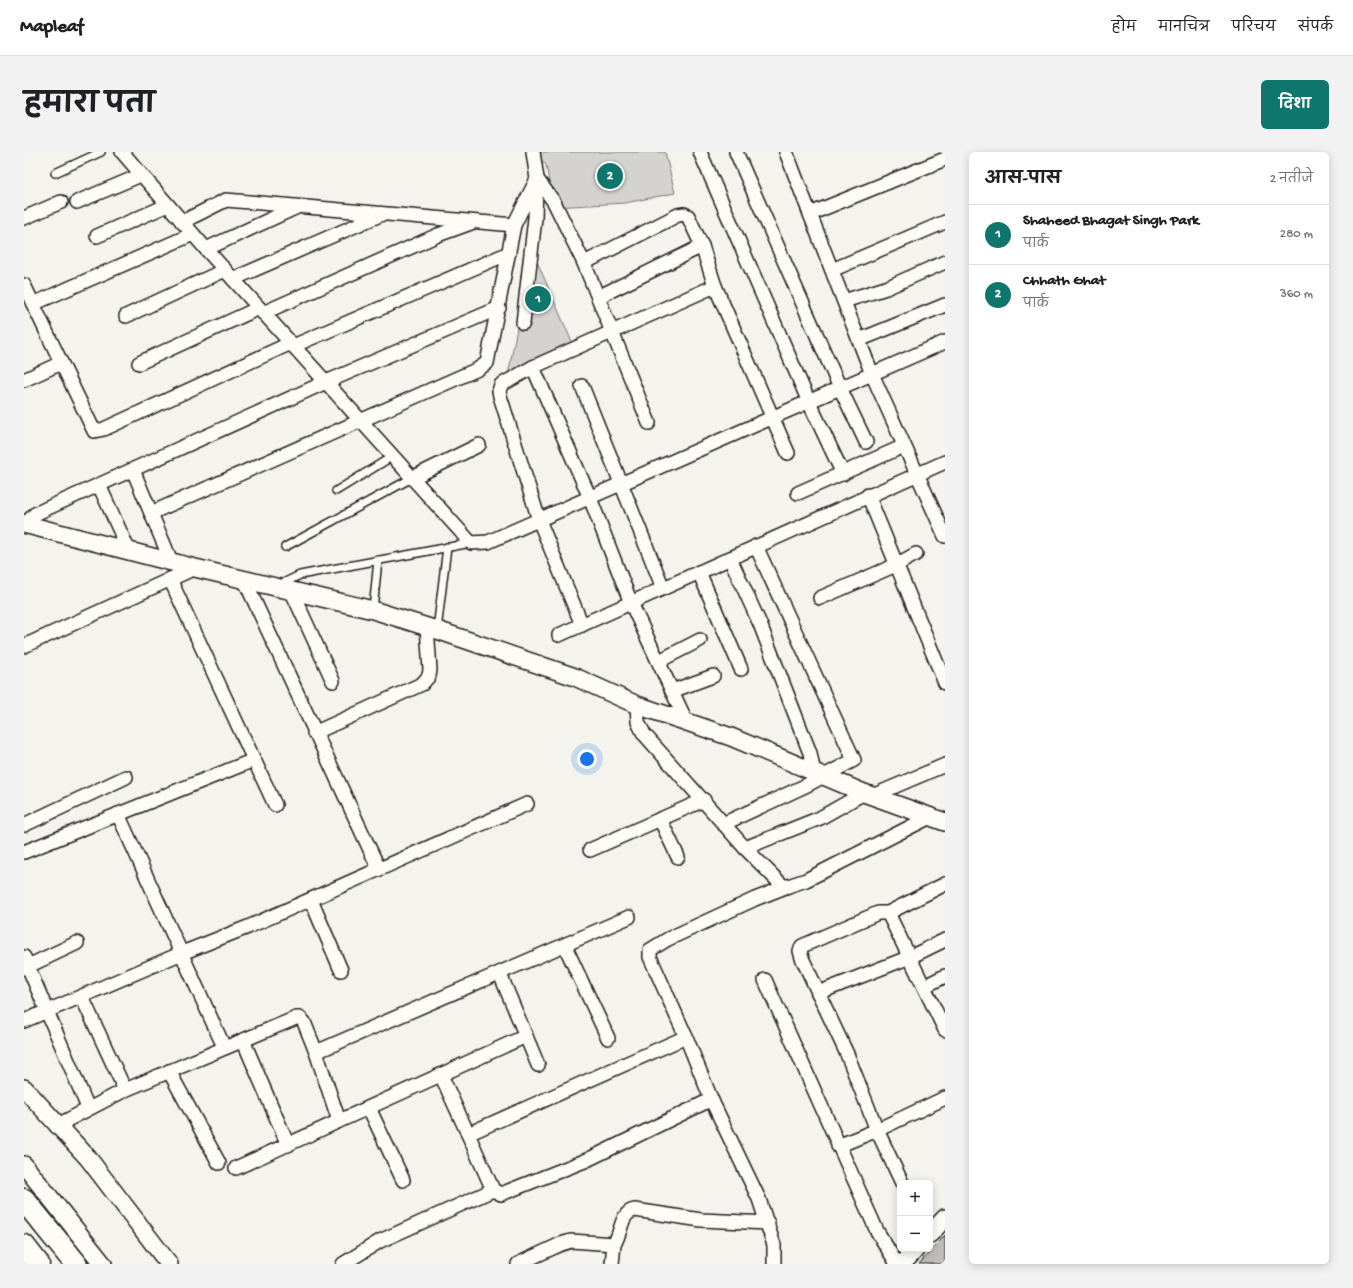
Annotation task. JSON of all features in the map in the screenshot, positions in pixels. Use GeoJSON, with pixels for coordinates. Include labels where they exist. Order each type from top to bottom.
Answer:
{"type":"FeatureCollection","features":[{"type":"Feature","properties":{"kind":"highway"},"geometry":{"type":"LineString","coordinates":[[24,1200],[76,1264]]}},
{"type":"Feature","properties":{"kind":"highway"},"geometry":{"type":"LineString","coordinates":[[24,1246],[38,1264]]}},
{"type":"Feature","properties":{"kind":"street"},"geometry":{"type":"LineString","coordinates":[[122,152],[206,250],[471,543],[488,542],[945,342]]}},
{"type":"Feature","properties":{"kind":"street"},"geometry":{"type":"LineString","coordinates":[[524,323],[535,218],[537,179],[533,152]]}},
{"type":"Feature","properties":{"kind":"street"},"geometry":{"type":"LineString","coordinates":[[700,152],[809,402],[843,474]]}},
{"type":"Feature","properties":{"kind":"street"},"geometry":{"type":"LineString","coordinates":[[736,152],[840,388],[866,442]]}},
{"type":"Feature","properties":{"kind":"street"},"geometry":{"type":"LineString","coordinates":[[786,152],[872,374],[945,536]]}},
{"type":"Feature","properties":{"kind":"street"},"geometry":{"type":"LineString","coordinates":[[810,214],[945,159]]}},
{"type":"Feature","properties":{"kind":"street"},"geometry":{"type":"LineString","coordinates":[[77,202],[142,175]]}},
{"type":"Feature","properties":{"kind":"street"},"geometry":{"type":"LineString","coordinates":[[151,513],[478,369],[487,363],[499,308],[514,225],[537,179]]}},
{"type":"Feature","properties":{"kind":"street"},"geometry":{"type":"LineString","coordinates":[[537,179],[554,202],[584,263],[649,423]]}},
{"type":"Feature","properties":{"kind":"street"},"geometry":{"type":"LineString","coordinates":[[182,222],[226,200],[514,225]]}},
{"type":"Feature","properties":{"kind":"street"},"geometry":{"type":"LineString","coordinates":[[24,218],[61,202]]}},
{"type":"Feature","properties":{"kind":"street"},"geometry":{"type":"LineString","coordinates":[[97,236],[168,205]]}},
{"type":"Feature","properties":{"kind":"street"},"geometry":{"type":"LineString","coordinates":[[206,250],[297,207]]}},
{"type":"Feature","properties":{"kind":"street"},"geometry":{"type":"LineString","coordinates":[[126,316],[382,214]]}},
{"type":"Feature","properties":{"kind":"street"},"geometry":{"type":"LineString","coordinates":[[584,263],[678,215],[684,214],[688,216],[702,246],[715,286],[788,452]]}},
{"type":"Feature","properties":{"kind":"street"},"geometry":{"type":"LineString","coordinates":[[139,363],[438,235],[474,222]]}},
{"type":"Feature","properties":{"kind":"street"},"geometry":{"type":"LineString","coordinates":[[832,270],[945,222]]}},
{"type":"Feature","properties":{"kind":"street"},"geometry":{"type":"LineString","coordinates":[[33,304],[193,234]]}},
{"type":"Feature","properties":{"kind":"street"},"geometry":{"type":"LineString","coordinates":[[598,297],[702,246]]}},
{"type":"Feature","properties":{"kind":"street"},"geometry":{"type":"LineString","coordinates":[[24,285],[91,428],[94,432],[98,432],[292,345],[509,253]]}},
{"type":"Feature","properties":{"kind":"street"},"geometry":{"type":"LineString","coordinates":[[844,301],[886,288],[945,262]]}},
{"type":"Feature","properties":{"kind":"street"},"geometry":{"type":"LineString","coordinates":[[582,624],[539,520],[499,391],[501,385],[505,381],[533,366],[715,286]]}},
{"type":"Feature","properties":{"kind":"street"},"geometry":{"type":"LineString","coordinates":[[859,340],[945,305]]}},
{"type":"Feature","properties":{"kind":"street"},"geometry":{"type":"LineString","coordinates":[[25,524],[35,514],[326,382],[499,308]]}},
{"type":"Feature","properties":{"kind":"street"},"geometry":{"type":"LineString","coordinates":[[24,380],[61,363]]}},
{"type":"Feature","properties":{"kind":"street"},"geometry":{"type":"LineString","coordinates":[[533,366],[590,498],[631,603],[686,721]]}},
{"type":"Feature","properties":{"kind":"street"},"geometry":{"type":"LineString","coordinates":[[582,386],[663,588]]}},
{"type":"Feature","properties":{"kind":"street"},"geometry":{"type":"LineString","coordinates":[[412,478],[480,444]]}},
{"type":"Feature","properties":{"kind":"street"},"geometry":{"type":"LineString","coordinates":[[798,493],[904,446]]}},
{"type":"Feature","properties":{"kind":"street"},"geometry":{"type":"LineString","coordinates":[[559,635],[917,473],[945,462]]}},
{"type":"Feature","properties":{"kind":"street"},"geometry":{"type":"LineString","coordinates":[[133,470],[171,561]]}},
{"type":"Feature","properties":{"kind":"street"},"geometry":{"type":"LineString","coordinates":[[99,485],[129,551]]}},
{"type":"Feature","properties":{"kind":"street"},"geometry":{"type":"LineString","coordinates":[[868,495],[896,565],[942,665],[945,683]]}},
{"type":"Feature","properties":{"kind":"street"},"geometry":{"type":"LineString","coordinates":[[25,524],[195,568],[373,610],[432,628],[575,677],[637,705],[730,737],[819,775],[937,820]]}},
{"type":"Feature","properties":{"kind":"street"},"geometry":{"type":"LineString","coordinates":[[723,824],[819,775],[854,760],[756,546]]}},
{"type":"Feature","properties":{"kind":"street"},"geometry":{"type":"LineString","coordinates":[[820,598],[896,565],[916,554]]}},
{"type":"Feature","properties":{"kind":"street"},"geometry":{"type":"LineString","coordinates":[[730,558],[760,624],[819,775]]}},
{"type":"Feature","properties":{"kind":"street"},"geometry":{"type":"LineString","coordinates":[[24,646],[195,568]]}},
{"type":"Feature","properties":{"kind":"street"},"geometry":{"type":"LineString","coordinates":[[699,572],[741,669]]}},
{"type":"Feature","properties":{"kind":"street"},"geometry":{"type":"LineString","coordinates":[[170,579],[275,805]]}},
{"type":"Feature","properties":{"kind":"street"},"geometry":{"type":"LineString","coordinates":[[244,579],[314,733],[380,869]]}},
{"type":"Feature","properties":{"kind":"street"},"geometry":{"type":"LineString","coordinates":[[283,588],[333,681]]}},
{"type":"Feature","properties":{"kind":"street"},"geometry":{"type":"LineString","coordinates":[[314,733],[422,684],[427,680],[430,670],[432,628]]}},
{"type":"Feature","properties":{"kind":"street"},"geometry":{"type":"LineString","coordinates":[[659,661],[700,640]]}},
{"type":"Feature","properties":{"kind":"street"},"geometry":{"type":"LineString","coordinates":[[672,691],[713,676]]}},
{"type":"Feature","properties":{"kind":"street"},"geometry":{"type":"LineString","coordinates":[[637,705],[640,729],[745,848],[778,882],[788,886]]}},
{"type":"Feature","properties":{"kind":"street"},"geometry":{"type":"LineString","coordinates":[[24,852],[254,760]]}},
{"type":"Feature","properties":{"kind":"street"},"geometry":{"type":"LineString","coordinates":[[745,848],[820,818],[868,794],[945,765]]}},
{"type":"Feature","properties":{"kind":"street"},"geometry":{"type":"LineString","coordinates":[[24,825],[126,777]]}},
{"type":"Feature","properties":{"kind":"street"},"geometry":{"type":"LineString","coordinates":[[590,850],[704,800]]}},
{"type":"Feature","properties":{"kind":"street"},"geometry":{"type":"LineString","coordinates":[[24,1021],[182,953],[311,900],[527,804]]}},
{"type":"Feature","properties":{"kind":"street"},"geometry":{"type":"LineString","coordinates":[[118,814],[224,1047]]}},
{"type":"Feature","properties":{"kind":"street"},"geometry":{"type":"LineString","coordinates":[[660,819],[678,857]]}},
{"type":"Feature","properties":{"kind":"street"},"geometry":{"type":"LineString","coordinates":[[774,1264],[774,1246],[768,1223],[759,1199],[712,1101],[686,1037],[650,957],[650,950],[668,939],[755,899],[806,880],[937,820]]}},
{"type":"Feature","properties":{"kind":"street"},"geometry":{"type":"LineString","coordinates":[[901,1180],[877,1130],[847,1054],[800,951],[802,946],[878,913],[888,913],[945,884]]}},
{"type":"Feature","properties":{"kind":"street"},"geometry":{"type":"LineString","coordinates":[[311,900],[341,970]]}},
{"type":"Feature","properties":{"kind":"street"},"geometry":{"type":"LineString","coordinates":[[888,913],[925,986],[945,1030]]}},
{"type":"Feature","properties":{"kind":"street"},"geometry":{"type":"LineString","coordinates":[[316,1052],[629,918]]}},
{"type":"Feature","properties":{"kind":"street"},"geometry":{"type":"LineString","coordinates":[[818,993],[910,957],[945,940]]}},
{"type":"Feature","properties":{"kind":"street"},"geometry":{"type":"LineString","coordinates":[[77,943],[25,964],[48,1011],[88,1108]]}},
{"type":"Feature","properties":{"kind":"street"},"geometry":{"type":"LineString","coordinates":[[565,946],[608,1038]]}},
{"type":"Feature","properties":{"kind":"street"},"geometry":{"type":"LineString","coordinates":[[500,974],[538,1064]]}},
{"type":"Feature","properties":{"kind":"street"},"geometry":{"type":"LineString","coordinates":[[925,986],[945,976]]}},
{"type":"Feature","properties":{"kind":"street"},"geometry":{"type":"LineString","coordinates":[[765,980],[877,1231],[897,1264]]}},
{"type":"Feature","properties":{"kind":"street"},"geometry":{"type":"LineString","coordinates":[[82,997],[125,1090]]}},
{"type":"Feature","properties":{"kind":"street"},"geometry":{"type":"LineString","coordinates":[[56,1126],[125,1090],[224,1047],[300,1018],[307,1028],[339,1121]]}},
{"type":"Feature","properties":{"kind":"street"},"geometry":{"type":"LineString","coordinates":[[236,1168],[526,1036]]}},
{"type":"Feature","properties":{"kind":"street"},"geometry":{"type":"LineString","coordinates":[[468,1134],[686,1037]]}},
{"type":"Feature","properties":{"kind":"street"},"geometry":{"type":"LineString","coordinates":[[243,1040],[288,1145]]}},
{"type":"Feature","properties":{"kind":"street"},"geometry":{"type":"LineString","coordinates":[[169,1071],[219,1163]]}},
{"type":"Feature","properties":{"kind":"street"},"geometry":{"type":"LineString","coordinates":[[441,1075],[493,1190],[501,1194],[587,1160],[708,1101],[712,1101]]}},
{"type":"Feature","properties":{"kind":"street"},"geometry":{"type":"LineString","coordinates":[[24,1088],[56,1126],[88,1158],[169,1264]]}},
{"type":"Feature","properties":{"kind":"street"},"geometry":{"type":"LineString","coordinates":[[838,1146],[877,1130],[945,1098]]}},
{"type":"Feature","properties":{"kind":"street"},"geometry":{"type":"LineString","coordinates":[[369,1108],[402,1180]]}},
{"type":"Feature","properties":{"kind":"street"},"geometry":{"type":"LineString","coordinates":[[24,1165],[103,1264]]}},
{"type":"Feature","properties":{"kind":"street"},"geometry":{"type":"LineString","coordinates":[[343,1264],[380,1241],[493,1190]]}},
{"type":"Feature","properties":{"kind":"street"},"geometry":{"type":"LineString","coordinates":[[612,1264],[614,1244],[620,1235],[624,1217],[630,1211],[635,1210],[701,1220],[768,1223]]}},
{"type":"Feature","properties":{"kind":"street"},"geometry":{"type":"LineString","coordinates":[[933,1231],[945,1218]]}},
{"type":"Feature","properties":{"kind":"street"},"geometry":{"type":"LineString","coordinates":[[518,1264],[561,1244],[571,1241],[614,1244]]}},
{"type":"Feature","properties":{"kind":"street"},"geometry":{"type":"LineString","coordinates":[[902,1264],[913,1252]]}},
{"type":"Feature","properties":{"kind":"lane"},"geometry":{"type":"LineString","coordinates":[[55,173],[101,152]]}},
{"type":"Feature","properties":{"kind":"lane"},"geometry":{"type":"LineString","coordinates":[[336,491],[393,456]]}},
{"type":"Feature","properties":{"kind":"lane"},"geometry":{"type":"LineString","coordinates":[[285,547],[412,478]]}},
{"type":"Feature","properties":{"kind":"lane"},"geometry":{"type":"LineString","coordinates":[[283,588],[300,575],[471,543]]}},
{"type":"Feature","properties":{"kind":"lane"},"geometry":{"type":"LineString","coordinates":[[432,628],[447,547]]}},
{"type":"Feature","properties":{"kind":"lane"},"geometry":{"type":"LineString","coordinates":[[373,610],[378,560]]}},
{"type":"Feature","properties":{"kind":"shaded area"},"geometry":{"type":"Polygon","coordinates":[[[534,152],[665,152],[675,193],[625,203],[554,207],[546,165],[534,152]]]}},
{"type":"Feature","properties":{"kind":"shaded area"},"geometry":{"type":"Polygon","coordinates":[[[532,250],[575,349],[508,375],[532,250]]]}},
{"type":"Feature","properties":{"kind":"building"},"geometry":{"type":"Polygon","coordinates":[[[945,1235],[945,1264],[919,1264],[930,1252],[933,1252],[933,1248],[945,1235]]]}},
{"type":"Feature","properties":{"kind":"place","name":"Chhath Ghat"},"geometry":{"type":"Point","coordinates":[610,176]}},
{"type":"Feature","properties":{"kind":"place","name":"Shaheed Bhagat Singh Park"},"geometry":{"type":"Point","coordinates":[538,299]}}]}
